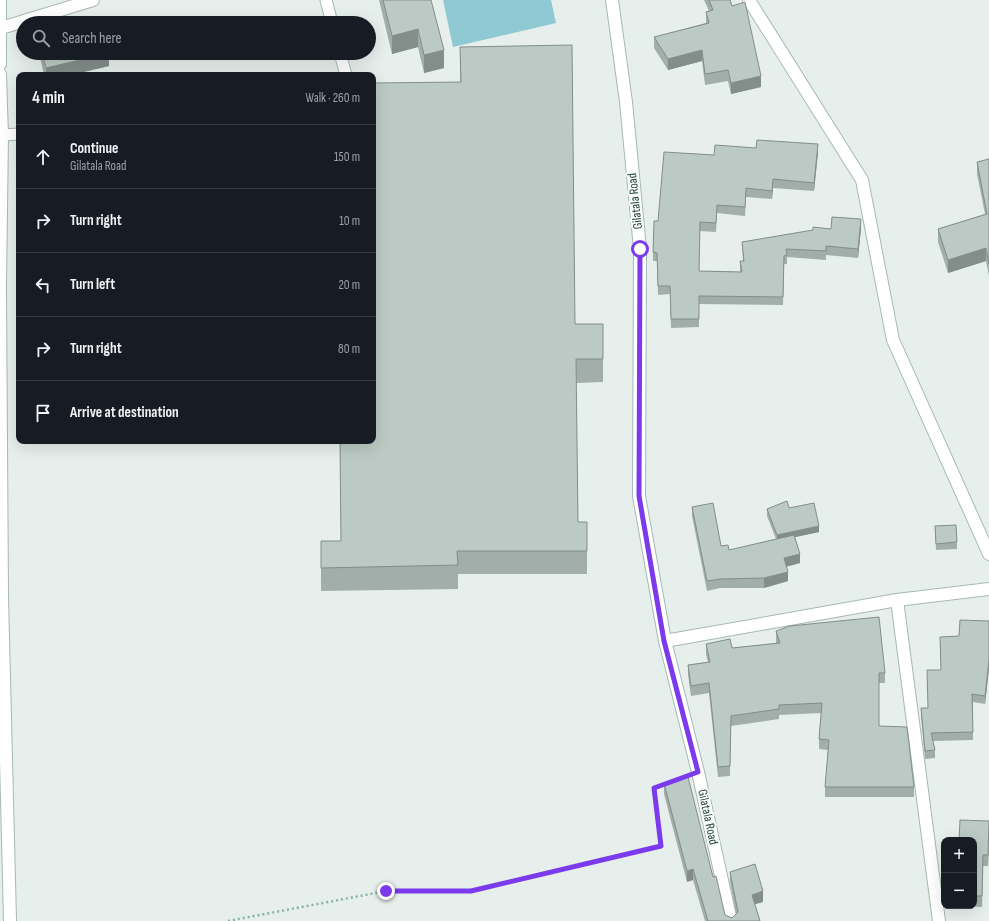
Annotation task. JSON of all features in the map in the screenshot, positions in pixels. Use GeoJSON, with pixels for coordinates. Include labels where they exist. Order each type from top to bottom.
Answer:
{"type":"FeatureCollection","features":[{"type":"Feature","properties":{"kind":"street"},"geometry":{"type":"LineString","coordinates":[[0,0],[0,64]]}},
{"type":"Feature","properties":{"kind":"street"},"geometry":{"type":"LineString","coordinates":[[40,16],[93,0]]}},
{"type":"Feature","properties":{"kind":"street","name":"Gilatala Road"},"geometry":{"type":"LineString","coordinates":[[612,0],[626,102],[640,249],[639,496],[664,641],[698,772],[731,921]]}},
{"type":"Feature","properties":{"kind":"street"},"geometry":{"type":"LineString","coordinates":[[749,0],[862,180],[893,340],[989,554]]}},
{"type":"Feature","properties":{"kind":"street"},"geometry":{"type":"LineString","coordinates":[[1,28],[16,23]]}},
{"type":"Feature","properties":{"kind":"street"},"geometry":{"type":"LineString","coordinates":[[0,74],[2,136],[0,287],[1,597],[10,921]]}},
{"type":"Feature","properties":{"kind":"street"},"geometry":{"type":"LineString","coordinates":[[664,641],[897,600],[989,589]]}},
{"type":"Feature","properties":{"kind":"street"},"geometry":{"type":"LineString","coordinates":[[897,600],[939,921]]}},
{"type":"Feature","properties":{"kind":"lane"},"geometry":{"type":"LineString","coordinates":[[326,0],[330,16]]}},
{"type":"Feature","properties":{"kind":"lane"},"geometry":{"type":"LineString","coordinates":[[342,60],[345,72]]}},
{"type":"Feature","properties":{"kind":"lane"},"geometry":{"type":"LineString","coordinates":[[2,136],[16,134]]}},
{"type":"Feature","properties":{"kind":"path"},"geometry":{"type":"LineString","coordinates":[[228,921],[386,891],[471,891],[661,846],[654,788],[698,772]]}},
{"type":"Feature","properties":{"kind":"water"},"geometry":{"type":"Polygon","coordinates":[[[443,0],[551,0],[556,23],[453,47],[443,0]]]}},
{"type":"Feature","properties":{"kind":"building"},"geometry":{"type":"Polygon","coordinates":[[[383,0],[431,0],[444,50],[424,55],[418,29],[392,36],[383,0]]]}},
{"type":"Feature","properties":{"kind":"building"},"geometry":{"type":"Polygon","coordinates":[[[709,0],[730,0],[732,6],[745,2],[761,76],[731,83],[728,70],[705,74],[702,50],[668,59],[654,37],[709,23],[706,12],[713,10],[709,0]]]}},
{"type":"Feature","properties":{"kind":"building"},"geometry":{"type":"Polygon","coordinates":[[[572,45],[575,324],[603,324],[603,359],[576,359],[578,522],[587,522],[587,551],[457,551],[458,565],[321,568],[321,541],[341,541],[340,444],[376,444],[376,83],[461,82],[460,47],[572,45]]]}},
{"type":"Feature","properties":{"kind":"building"},"geometry":{"type":"Polygon","coordinates":[[[44,60],[80,60],[46,68],[44,60]]]}},
{"type":"Feature","properties":{"kind":"building"},"geometry":{"type":"Polygon","coordinates":[[[757,140],[818,144],[814,183],[773,179],[772,191],[746,188],[745,207],[717,205],[716,223],[700,222],[699,271],[742,272],[740,261],[744,261],[742,242],[813,230],[813,227],[831,229],[832,217],[861,219],[858,249],[826,246],[826,251],[786,249],[787,255],[784,256],[783,297],[699,296],[699,319],[671,319],[670,286],[658,286],[657,253],[653,252],[654,221],[658,221],[664,152],[714,155],[715,145],[756,148],[757,140]]]}},
{"type":"Feature","properties":{"kind":"building"},"geometry":{"type":"Polygon","coordinates":[[[989,159],[989,264],[986,248],[948,260],[938,229],[987,214],[977,162],[989,159]]]}},
{"type":"Feature","properties":{"kind":"building"},"geometry":{"type":"Polygon","coordinates":[[[787,501],[789,508],[814,503],[819,526],[777,535],[767,509],[787,501]]]}},
{"type":"Feature","properties":{"kind":"building"},"geometry":{"type":"Polygon","coordinates":[[[713,503],[721,546],[728,545],[729,550],[794,535],[800,554],[784,558],[788,572],[764,578],[720,579],[707,581],[692,507],[713,503]]]}},
{"type":"Feature","properties":{"kind":"building"},"geometry":{"type":"Polygon","coordinates":[[[956,525],[957,542],[936,544],[935,526],[956,525]]]}},
{"type":"Feature","properties":{"kind":"building"},"geometry":{"type":"Polygon","coordinates":[[[879,617],[885,673],[879,673],[879,726],[907,727],[914,787],[825,787],[829,740],[819,739],[822,703],[779,705],[779,709],[731,716],[730,766],[718,767],[709,683],[691,686],[688,665],[710,662],[706,644],[730,639],[732,648],[780,643],[776,631],[790,626],[879,617]]]}},
{"type":"Feature","properties":{"kind":"building"},"geometry":{"type":"Polygon","coordinates":[[[960,620],[989,621],[989,660],[985,696],[972,694],[973,732],[931,733],[935,750],[925,751],[921,708],[928,708],[927,670],[941,670],[940,637],[959,636],[960,620]]]}},
{"type":"Feature","properties":{"kind":"building"},"geometry":{"type":"Polygon","coordinates":[[[688,777],[713,877],[716,876],[725,915],[732,918],[738,912],[730,872],[755,864],[763,891],[752,895],[760,921],[708,921],[693,869],[687,871],[664,783],[688,777]]]}},
{"type":"Feature","properties":{"kind":"building"},"geometry":{"type":"Polygon","coordinates":[[[960,820],[989,821],[988,855],[983,855],[982,896],[977,896],[977,837],[959,837],[960,820]]]}},
{"type":"Feature","properties":{"kind":"route"},"geometry":{"type":"LineString","coordinates":[[386,891],[471,891],[661,846],[654,788],[698,772],[664,641],[639,496],[640,249]]}}]}
